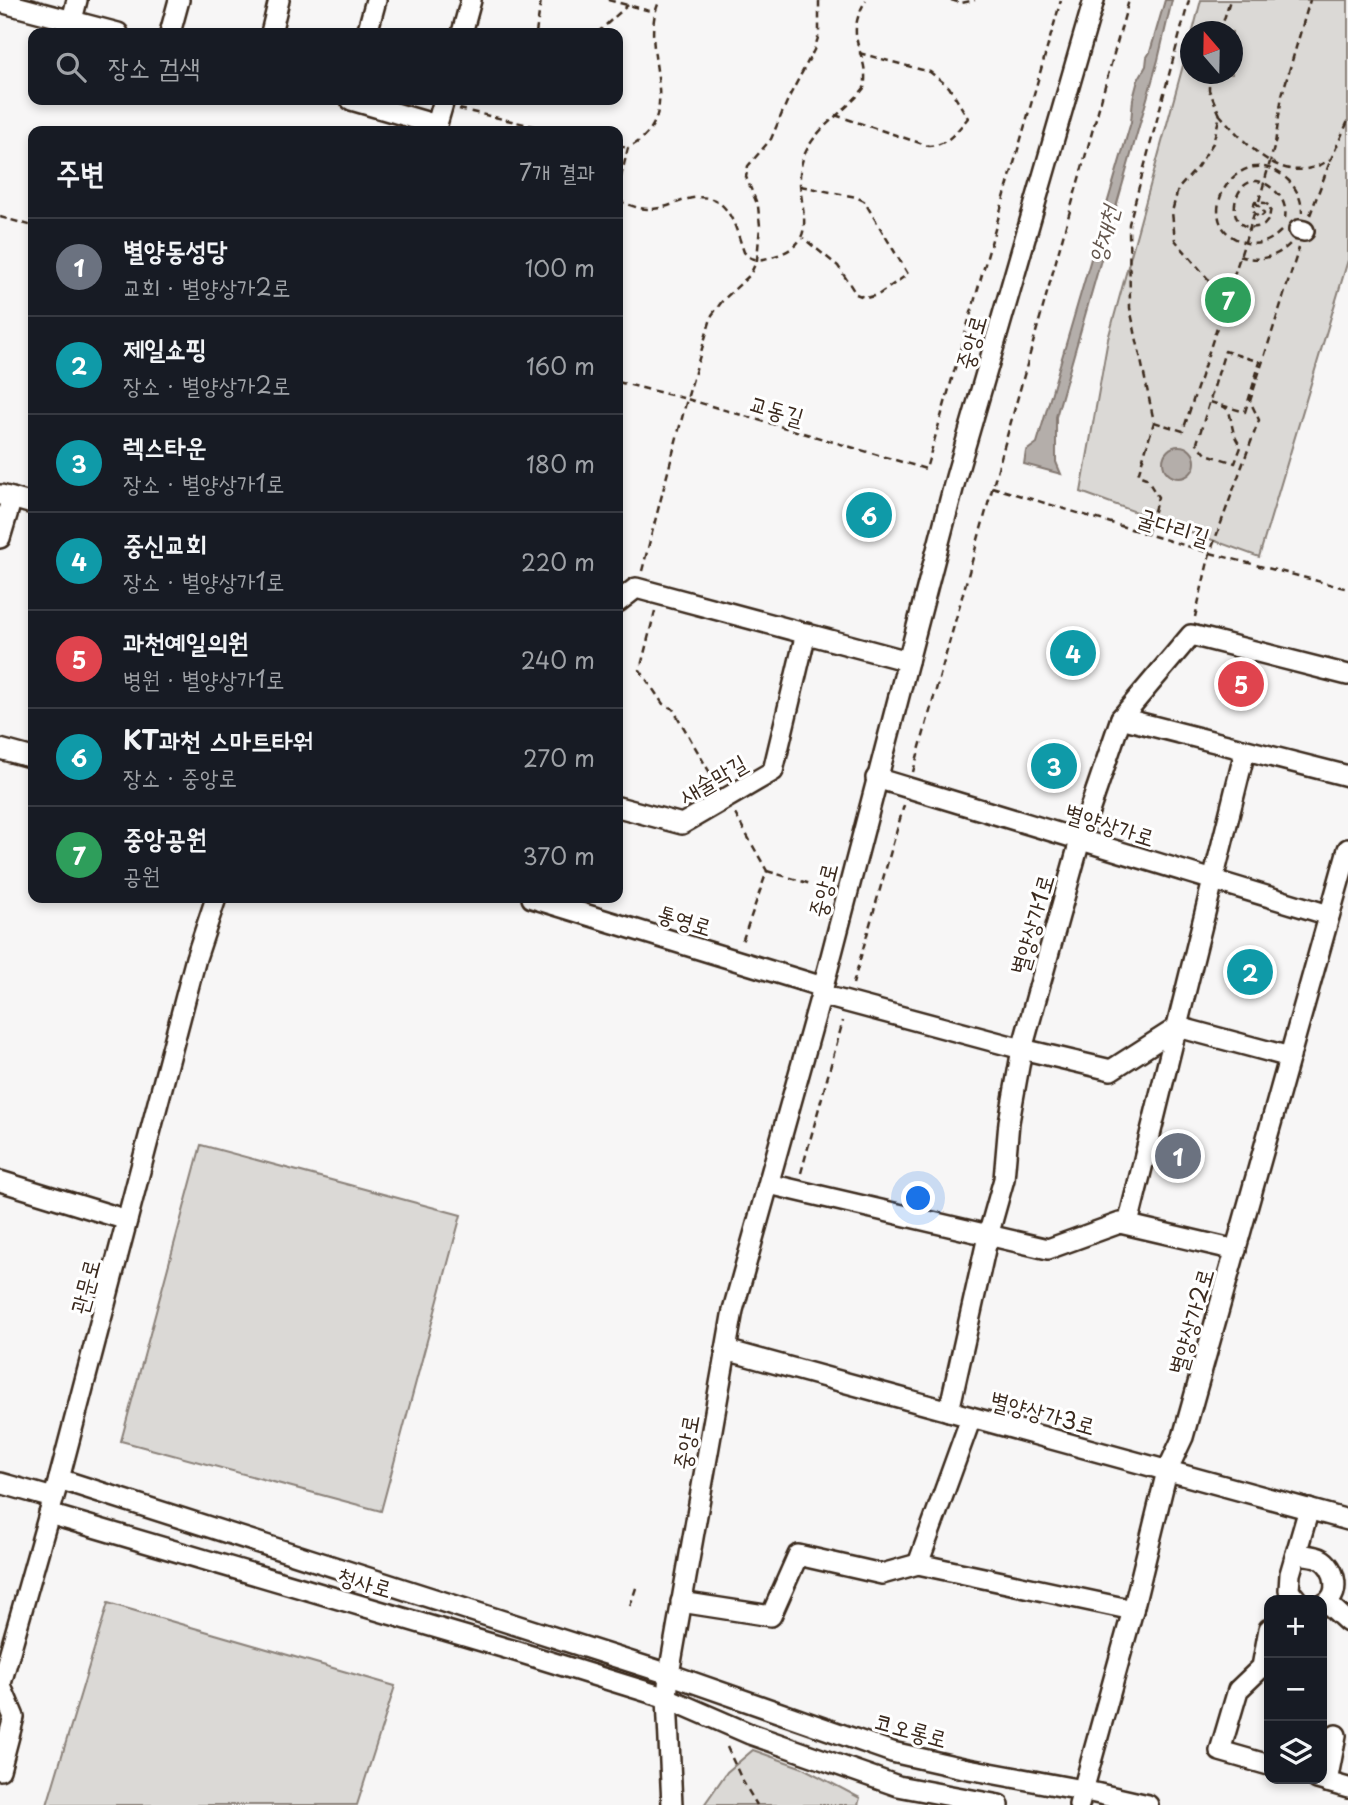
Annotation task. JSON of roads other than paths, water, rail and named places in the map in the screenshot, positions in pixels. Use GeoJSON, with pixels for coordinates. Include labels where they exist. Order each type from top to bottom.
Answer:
{"type":"FeatureCollection","features":[{"type":"Feature","properties":{"kind":"street"},"geometry":{"type":"LineString","coordinates":[[72,20],[77,0]]}},
{"type":"Feature","properties":{"kind":"street"},"geometry":{"type":"LineString","coordinates":[[171,28],[179,0]]}},
{"type":"Feature","properties":{"kind":"street"},"geometry":{"type":"LineString","coordinates":[[272,28],[279,0]]}},
{"type":"Feature","properties":{"kind":"street"},"geometry":{"type":"LineString","coordinates":[[368,28],[376,0]]}},
{"type":"Feature","properties":{"kind":"street"},"geometry":{"type":"LineString","coordinates":[[463,28],[471,0]]}},
{"type":"Feature","properties":{"kind":"street","name":"중앙로"},"geometry":{"type":"LineString","coordinates":[[672,1805],[668,1674],[733,1310],[822,991],[960,464],[1094,0]]}},
{"type":"Feature","properties":{"kind":"street"},"geometry":{"type":"LineString","coordinates":[[0,2],[100,28]]}},
{"type":"Feature","properties":{"kind":"street"},"geometry":{"type":"LineString","coordinates":[[366,105],[430,126]]}},
{"type":"Feature","properties":{"kind":"street"},"geometry":{"type":"LineString","coordinates":[[437,126],[451,105]]}},
{"type":"Feature","properties":{"kind":"street"},"geometry":{"type":"LineString","coordinates":[[0,538],[6,496],[28,503]]}},
{"type":"Feature","properties":{"kind":"street"},"geometry":{"type":"LineString","coordinates":[[623,598],[636,588],[908,661]]}},
{"type":"Feature","properties":{"kind":"street","name":"새술막길"},"geometry":{"type":"LineString","coordinates":[[623,808],[682,824],[773,771],[806,633]]}},
{"type":"Feature","properties":{"kind":"street","name":"별양상가1로"},"geometry":{"type":"LineString","coordinates":[[949,1412],[988,1236],[1004,1179],[1009,1122],[1022,1049],[1080,841],[1121,718],[1191,635],[1348,675]]}},
{"type":"Feature","properties":{"kind":"street"},"geometry":{"type":"LineString","coordinates":[[1121,718],[1348,776]]}},
{"type":"Feature","properties":{"kind":"street"},"geometry":{"type":"LineString","coordinates":[[0,749],[28,757]]}},
{"type":"Feature","properties":{"kind":"street"},"geometry":{"type":"LineString","coordinates":[[1128,1224],[1245,751]]}},
{"type":"Feature","properties":{"kind":"street","name":"별양상가로"},"geometry":{"type":"LineString","coordinates":[[876,778],[1329,915]]}},
{"type":"Feature","properties":{"kind":"street","name":"별양상가2로"},"geometry":{"type":"LineString","coordinates":[[1080,1797],[1133,1610],[1167,1471],[1183,1437],[1348,849]]}},
{"type":"Feature","properties":{"kind":"street","name":"관문로"},"geometry":{"type":"LineString","coordinates":[[0,1685],[54,1497],[196,958],[214,903]]}},
{"type":"Feature","properties":{"kind":"street","name":"통영로"},"geometry":{"type":"LineString","coordinates":[[548,903],[822,991],[848,1002],[1111,1070],[1178,1027]]}},
{"type":"Feature","properties":{"kind":"street"},"geometry":{"type":"LineString","coordinates":[[1178,1027],[1290,1057]]}},
{"type":"Feature","properties":{"kind":"street"},"geometry":{"type":"LineString","coordinates":[[0,1181],[127,1220]]}},
{"type":"Feature","properties":{"kind":"street"},"geometry":{"type":"LineString","coordinates":[[769,1184],[1048,1249],[1120,1223],[1236,1250]]}},
{"type":"Feature","properties":{"kind":"street","name":"별양상가3로"},"geometry":{"type":"LineString","coordinates":[[726,1350],[1348,1520]]}},
{"type":"Feature","properties":{"kind":"street"},"geometry":{"type":"LineString","coordinates":[[918,1564],[971,1418]]}},
{"type":"Feature","properties":{"kind":"street"},"geometry":{"type":"LineString","coordinates":[[0,1483],[54,1497]]}},
{"type":"Feature","properties":{"kind":"street","name":"청사로"},"geometry":{"type":"LineString","coordinates":[[54,1497],[668,1674]]}},
{"type":"Feature","properties":{"kind":"street","name":"청사로"},"geometry":{"type":"LineString","coordinates":[[54,1497],[512,1650],[667,1698],[750,1734],[863,1775],[898,1786],[999,1805]]}},
{"type":"Feature","properties":{"kind":"street"},"geometry":{"type":"LineString","coordinates":[[1292,1595],[1289,1590],[1290,1574],[1309,1509]]}},
{"type":"Feature","properties":{"kind":"street"},"geometry":{"type":"LineString","coordinates":[[1296,1554],[1320,1558],[1329,1566],[1335,1577],[1335,1588],[1327,1600]]}},
{"type":"Feature","properties":{"kind":"street"},"geometry":{"type":"LineString","coordinates":[[681,1602],[771,1616],[798,1555],[882,1574],[918,1564],[1133,1610]]}},
{"type":"Feature","properties":{"kind":"street"},"geometry":{"type":"LineString","coordinates":[[1327,1606],[1348,1622]]}},
{"type":"Feature","properties":{"kind":"street"},"geometry":{"type":"LineString","coordinates":[[1264,1656],[1262,1667],[1238,1690],[1220,1751],[1264,1764]]}},
{"type":"Feature","properties":{"kind":"street","name":"코오롱로"},"geometry":{"type":"LineString","coordinates":[[668,1674],[892,1752],[1080,1797],[1148,1805]]}},
{"type":"Feature","properties":{"kind":"street"},"geometry":{"type":"LineString","coordinates":[[0,1685],[14,1717],[0,1770]]}},
{"type":"Feature","properties":{"kind":"street"},"geometry":{"type":"LineString","coordinates":[[1327,1764],[1336,1735]]}},
{"type":"Feature","properties":{"kind":"street"},"geometry":{"type":"LineString","coordinates":[[1327,1782],[1348,1788]]}},
{"type":"Feature","properties":{"kind":"water","name":"양재천"},"geometry":{"type":"Polygon","coordinates":[[[1165,0],[1172,0],[1158,60],[1056,417],[1056,462],[1061,474],[1024,464],[1026,451],[1037,443],[1131,122],[1138,80],[1146,66],[1165,0]]]}},
{"type":"Feature","properties":{"kind":"water"},"geometry":{"type":"Polygon","coordinates":[[[1179,446],[1190,451],[1195,462],[1190,473],[1179,478],[1168,473],[1163,462],[1168,451],[1179,446]]]}},
{"type":"Feature","properties":{"kind":"place","name":"중앙공원"},"geometry":{"type":"Point","coordinates":[1228,300]}},
{"type":"Feature","properties":{"kind":"place","name":"KT과천 스마트타워"},"geometry":{"type":"Point","coordinates":[869,515]}},
{"type":"Feature","properties":{"kind":"place","name":"중신교회"},"geometry":{"type":"Point","coordinates":[1073,653]}},
{"type":"Feature","properties":{"kind":"place","name":"과천예일의원"},"geometry":{"type":"Point","coordinates":[1241,684]}},
{"type":"Feature","properties":{"kind":"place","name":"렉스타운"},"geometry":{"type":"Point","coordinates":[1054,766]}},
{"type":"Feature","properties":{"kind":"place","name":"제일쇼핑"},"geometry":{"type":"Point","coordinates":[1250,972]}},
{"type":"Feature","properties":{"kind":"place","name":"별양동성당"},"geometry":{"type":"Point","coordinates":[1178,1156]}}]}
